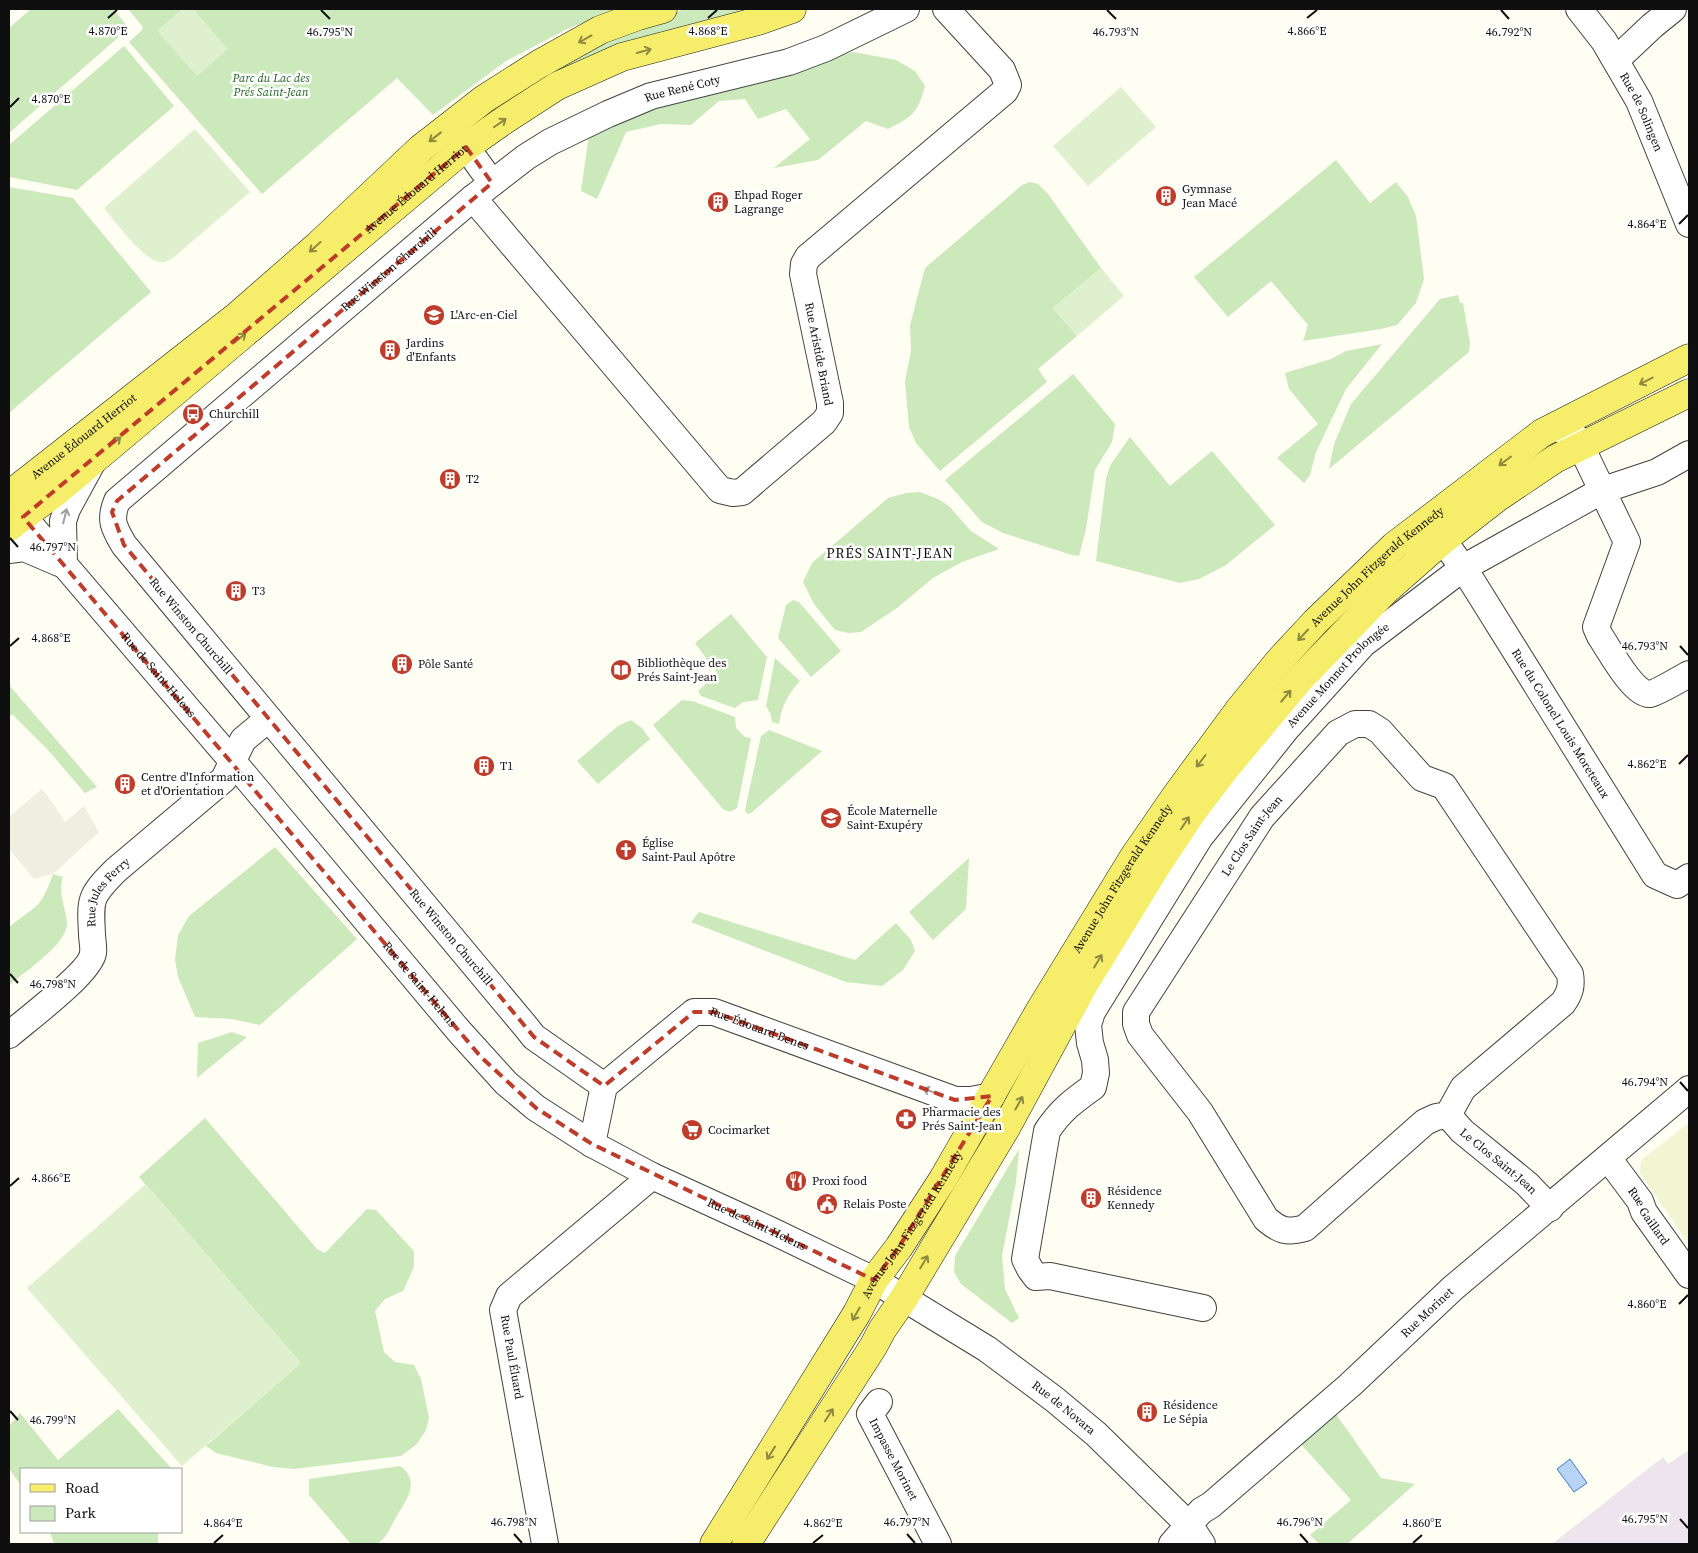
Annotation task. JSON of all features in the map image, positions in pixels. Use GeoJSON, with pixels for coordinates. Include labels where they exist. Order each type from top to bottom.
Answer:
{"type":"FeatureCollection","features":[{"type":"Feature","properties":{"kind":"main road","name":"Avenue Édouard Herriot"},"geometry":{"type":"LineString","coordinates":[[12,510],[237,316],[316,246],[420,149],[484,98],[538,64],[600,30],[663,9]]}},
{"type":"Feature","properties":{"kind":"main road","name":"Avenue Édouard Herriot"},"geometry":{"type":"LineString","coordinates":[[12,510],[57,491],[466,147],[557,86],[622,57],[758,21],[792,9]]}},
{"type":"Feature","properties":{"kind":"main road","name":"Avenue John Fitzgerald Kennedy"},"geometry":{"type":"LineString","coordinates":[[746,1544],[904,1298],[1006,1128],[1083,986],[1159,862],[1193,811],[1225,769],[1300,679],[1385,591],[1443,540],[1530,475],[1555,460],[1591,409],[1689,358]]}},
{"type":"Feature","properties":{"kind":"main road","name":"Avenue John Fitzgerald Kennedy"},"geometry":{"type":"LineString","coordinates":[[714,1544],[852,1321],[874,1280],[899,1248],[946,1174],[1040,1010],[1133,858],[1238,711],[1279,661],[1315,622],[1377,561],[1409,533],[1542,434],[1572,437],[1689,393]]}},
{"type":"Feature","properties":{"kind":"street","name":"Rue René Coty"},"geometry":{"type":"LineString","coordinates":[[483,191],[526,157],[550,142],[608,114],[651,96],[788,62],[826,48],[906,9]]}},
{"type":"Feature","properties":{"kind":"street","name":"Rue Aristide Briand"},"geometry":{"type":"LineString","coordinates":[[483,191],[720,490],[733,493],[742,492],[824,422],[830,413],[830,403],[803,274],[804,264],[808,257],[1005,91],[1008,85],[1002,70],[946,9]]}},
{"type":"Feature","properties":{"kind":"street","name":"Rue de Solingen"},"geometry":{"type":"LineString","coordinates":[[1579,9],[1604,40],[1639,101],[1688,216]]}},
{"type":"Feature","properties":{"kind":"street"},"geometry":{"type":"LineString","coordinates":[[1616,60],[1673,9]]}},
{"type":"Feature","properties":{"kind":"street"},"geometry":{"type":"LineString","coordinates":[[466,147],[483,191]]}},
{"type":"Feature","properties":{"kind":"street","name":"Rue Winston Churchill"},"geometry":{"type":"LineString","coordinates":[[483,191],[117,501],[112,512],[115,530],[124,545],[534,1037],[604,1086]]}},
{"type":"Feature","properties":{"kind":"street"},"geometry":{"type":"LineString","coordinates":[[1572,437],[1603,490],[1627,542],[1596,627],[1600,636],[1634,686],[1642,692],[1651,694],[1689,674]]}},
{"type":"Feature","properties":{"kind":"street","name":"Avenue Monnot Prolongée"},"geometry":{"type":"LineString","coordinates":[[1203,1308],[1050,1276],[1036,1277],[1025,1259],[1047,1131],[1057,1115],[1072,1101],[1092,1087],[1096,1073],[1088,1025],[1092,1012],[1200,837],[1288,728],[1363,644],[1463,568],[1603,490],[1657,472],[1689,454]]}},
{"type":"Feature","properties":{"kind":"street","name":"Avenue Édouard Herriot"},"geometry":{"type":"LineString","coordinates":[[64,565],[63,521],[67,508],[93,461]]}},
{"type":"Feature","properties":{"kind":"street","name":"Rue de Saint-Helens"},"geometry":{"type":"LineString","coordinates":[[12,510],[64,565],[464,1037],[506,1083],[536,1108],[592,1144],[652,1176],[874,1280],[904,1298]]}},
{"type":"Feature","properties":{"kind":"street","name":"Rue du Colonel Louis Moreteaux"},"geometry":{"type":"LineString","coordinates":[[1443,540],[1463,568],[1655,875],[1677,885],[1689,877]]}},
{"type":"Feature","properties":{"kind":"street","name":"Rue de Saint-Helens"},"geometry":{"type":"LineString","coordinates":[[9,550],[24,548],[64,565]]}},
{"type":"Feature","properties":{"kind":"street","name":"Rue Jules Ferry"},"geometry":{"type":"LineString","coordinates":[[9,1035],[70,983],[84,969],[94,954],[91,905],[95,894],[102,885],[116,870],[224,779],[243,740],[268,719]]}},
{"type":"Feature","properties":{"kind":"street","name":"Le Clos Saint-Jean"},"geometry":{"type":"LineString","coordinates":[[1355,724],[1369,724],[1380,730],[1422,778],[1428,782],[1444,786],[1570,974],[1572,985],[1563,1003],[1463,1088],[1448,1115],[1436,1117],[1425,1122],[1305,1228],[1292,1232],[1277,1228],[1266,1219],[1200,1112],[1140,1035],[1136,1024],[1136,1012],[1262,816],[1338,733],[1355,724]]}},
{"type":"Feature","properties":{"kind":"street","name":"Rue Édouard Benes"},"geometry":{"type":"LineString","coordinates":[[604,1086],[694,1012],[714,1012],[955,1100],[970,1100],[992,1096]]}},
{"type":"Feature","properties":{"kind":"street"},"geometry":{"type":"LineString","coordinates":[[592,1144],[604,1086]]}},
{"type":"Feature","properties":{"kind":"street","name":"Rue Morinet"},"geometry":{"type":"LineString","coordinates":[[1188,1538],[1201,1511],[1211,1505],[1350,1385],[1453,1288],[1689,1090]]}},
{"type":"Feature","properties":{"kind":"street","name":"Le Clos Saint-Jean"},"geometry":{"type":"LineString","coordinates":[[1448,1115],[1462,1132],[1527,1184],[1550,1208]]}},
{"type":"Feature","properties":{"kind":"street","name":"Rue Gaillard"},"geometry":{"type":"LineString","coordinates":[[1608,1158],[1640,1201],[1644,1212],[1689,1275]]}},
{"type":"Feature","properties":{"kind":"street","name":"Rue Paul Éluard"},"geometry":{"type":"LineString","coordinates":[[545,1544],[503,1310],[509,1296],[652,1176]]}},
{"type":"Feature","properties":{"kind":"street","name":"Rue de Novara"},"geometry":{"type":"LineString","coordinates":[[904,1298],[987,1349],[1054,1398],[1096,1434],[1188,1538]]}},
{"type":"Feature","properties":{"kind":"street","name":"Impasse Morinet"},"geometry":{"type":"LineString","coordinates":[[879,1402],[870,1414],[938,1544]]}},
{"type":"Feature","properties":{"kind":"highlighted area"},"geometry":{"type":"Polygon","coordinates":[[[466,147],[492,183],[117,501],[112,512],[124,545],[534,1037],[604,1086],[694,1012],[714,1012],[955,1100],[992,1096],[899,1247],[874,1280],[592,1144],[536,1108],[481,1057],[23,517],[466,147]]]}},
{"type":"Feature","properties":{"kind":"shaded area"},"geometry":{"type":"Polygon","coordinates":[[[42,789],[65,822],[84,806],[99,832],[53,874],[34,879],[9,849],[9,817],[42,789]]]}},
{"type":"Feature","properties":{"kind":"shaded area"},"geometry":{"type":"Polygon","coordinates":[[[1689,1450],[1689,1544],[1552,1544],[1663,1457],[1668,1464],[1689,1450]]]}},
{"type":"Feature","properties":{"kind":"green space"},"geometry":{"type":"Polygon","coordinates":[[[31,9],[113,9],[129,28],[9,133],[9,28],[31,9]]]}},
{"type":"Feature","properties":{"kind":"green space","name":"Parc du Lac des Prés Saint-Jean"},"geometry":{"type":"Polygon","coordinates":[[[128,9],[622,9],[569,28],[506,61],[433,115],[397,78],[262,194],[129,42],[143,27],[128,9]]]}},
{"type":"Feature","properties":{"kind":"green space"},"geometry":{"type":"Polygon","coordinates":[[[182,9],[193,9],[228,49],[197,76],[157,31],[182,9]]]}},
{"type":"Feature","properties":{"kind":"green space"},"geometry":{"type":"Polygon","coordinates":[[[686,9],[772,9],[535,87],[597,40],[633,24],[686,9]]]}},
{"type":"Feature","properties":{"kind":"green space"},"geometry":{"type":"Polygon","coordinates":[[[124,46],[174,106],[77,190],[9,177],[9,145],[124,46]]]}},
{"type":"Feature","properties":{"kind":"green space"},"geometry":{"type":"Polygon","coordinates":[[[853,52],[896,60],[915,71],[925,86],[920,102],[913,113],[888,129],[866,121],[818,160],[774,168],[810,139],[786,109],[758,119],[745,99],[719,101],[691,125],[661,124],[626,132],[597,199],[581,191],[589,134],[700,93],[853,52]]]}},
{"type":"Feature","properties":{"kind":"green space"},"geometry":{"type":"Polygon","coordinates":[[[1121,87],[1156,127],[1088,186],[1053,146],[1121,87]]]}},
{"type":"Feature","properties":{"kind":"green space"},"geometry":{"type":"Polygon","coordinates":[[[195,129],[250,192],[174,257],[166,262],[153,260],[138,248],[104,208],[195,129]]]}},
{"type":"Feature","properties":{"kind":"green space"},"geometry":{"type":"Polygon","coordinates":[[[1336,160],[1370,203],[1396,182],[1408,197],[1416,216],[1424,279],[1416,303],[1397,325],[1303,341],[1308,325],[1271,281],[1228,317],[1194,277],[1336,160]]]}},
{"type":"Feature","properties":{"kind":"green space"},"geometry":{"type":"Polygon","coordinates":[[[1030,182],[1038,184],[1048,194],[1101,268],[1053,308],[1077,336],[1038,369],[1047,382],[940,471],[916,443],[909,427],[905,381],[911,351],[910,325],[925,268],[1022,185],[1030,182]]]}},
{"type":"Feature","properties":{"kind":"green space"},"geometry":{"type":"Polygon","coordinates":[[[9,187],[73,198],[151,292],[9,413],[9,187]]]}},
{"type":"Feature","properties":{"kind":"green space"},"geometry":{"type":"Polygon","coordinates":[[[1101,268],[1124,296],[1077,336],[1053,308],[1101,268]]]}},
{"type":"Feature","properties":{"kind":"green space"},"geometry":{"type":"Polygon","coordinates":[[[1458,295],[1460,303],[1463,303],[1470,343],[1469,352],[1329,469],[1334,444],[1351,404],[1440,299],[1458,295]]]}},
{"type":"Feature","properties":{"kind":"green space"},"geometry":{"type":"Polygon","coordinates":[[[1382,344],[1346,389],[1316,452],[1310,475],[1304,483],[1277,458],[1318,424],[1289,389],[1285,373],[1331,359],[1346,351],[1382,344]]]}},
{"type":"Feature","properties":{"kind":"green space"},"geometry":{"type":"Polygon","coordinates":[[[1073,374],[1115,424],[1112,442],[1095,470],[1086,529],[1079,556],[1003,533],[982,522],[945,480],[1073,374]]]}},
{"type":"Feature","properties":{"kind":"green space"},"geometry":{"type":"Polygon","coordinates":[[[1130,437],[1170,486],[1212,451],[1275,525],[1226,565],[1199,579],[1180,583],[1096,561],[1106,478],[1111,464],[1130,437]]]}},
{"type":"Feature","properties":{"kind":"green space"},"geometry":{"type":"Polygon","coordinates":[[[920,492],[938,499],[949,506],[971,531],[999,549],[962,562],[933,578],[897,608],[861,632],[848,633],[835,630],[814,604],[803,582],[812,563],[888,498],[906,493],[920,492]]]}},
{"type":"Feature","properties":{"kind":"green space"},"geometry":{"type":"Polygon","coordinates":[[[793,600],[799,602],[841,651],[811,677],[778,638],[786,605],[793,600]]]}},
{"type":"Feature","properties":{"kind":"green space"},"geometry":{"type":"Polygon","coordinates":[[[731,614],[767,657],[758,700],[743,702],[735,708],[701,696],[698,691],[717,673],[695,643],[731,614]]]}},
{"type":"Feature","properties":{"kind":"green space"},"geometry":{"type":"Polygon","coordinates":[[[775,658],[800,681],[786,701],[781,712],[779,724],[772,722],[771,715],[766,706],[775,658]]]}},
{"type":"Feature","properties":{"kind":"green space"},"geometry":{"type":"Polygon","coordinates":[[[9,685],[97,787],[85,793],[47,749],[13,715],[9,716],[9,685]]]}},
{"type":"Feature","properties":{"kind":"green space"},"geometry":{"type":"Polygon","coordinates":[[[682,700],[692,701],[735,717],[736,728],[745,737],[751,738],[737,808],[733,810],[728,811],[722,808],[653,725],[682,700]]]}},
{"type":"Feature","properties":{"kind":"green space"},"geometry":{"type":"Polygon","coordinates":[[[631,720],[642,728],[650,739],[598,784],[577,761],[618,726],[631,720]]]}},
{"type":"Feature","properties":{"kind":"green space"},"geometry":{"type":"Polygon","coordinates":[[[769,730],[822,751],[751,813],[747,814],[745,810],[761,736],[769,730]]]}},
{"type":"Feature","properties":{"kind":"green space"},"geometry":{"type":"Polygon","coordinates":[[[275,847],[357,939],[260,1025],[232,1019],[195,1017],[178,977],[175,960],[178,935],[189,916],[275,847]]]}},
{"type":"Feature","properties":{"kind":"green space"},"geometry":{"type":"Polygon","coordinates":[[[969,858],[966,909],[933,940],[909,912],[969,858]]]}},
{"type":"Feature","properties":{"kind":"green space"},"geometry":{"type":"Polygon","coordinates":[[[53,874],[63,877],[61,888],[67,922],[66,930],[53,948],[9,985],[9,927],[39,903],[53,874]]]}},
{"type":"Feature","properties":{"kind":"green space"},"geometry":{"type":"Polygon","coordinates":[[[699,912],[855,960],[896,923],[911,940],[915,951],[903,970],[882,986],[846,982],[691,922],[699,912]]]}},
{"type":"Feature","properties":{"kind":"green space"},"geometry":{"type":"Polygon","coordinates":[[[232,1032],[247,1037],[197,1078],[198,1043],[232,1032]]]}},
{"type":"Feature","properties":{"kind":"green space"},"geometry":{"type":"Polygon","coordinates":[[[205,1118],[317,1249],[325,1253],[367,1209],[376,1210],[414,1251],[414,1267],[403,1291],[385,1299],[375,1311],[384,1352],[395,1362],[414,1365],[421,1379],[429,1418],[426,1430],[417,1444],[401,1456],[294,1469],[273,1467],[216,1453],[206,1446],[301,1363],[139,1177],[205,1118]]]}},
{"type":"Feature","properties":{"kind":"green space"},"geometry":{"type":"Polygon","coordinates":[[[1689,1123],[1689,1244],[1640,1173],[1641,1160],[1689,1123]]]}},
{"type":"Feature","properties":{"kind":"green space"},"geometry":{"type":"Polygon","coordinates":[[[1019,1149],[1016,1182],[1002,1256],[1005,1289],[1019,1318],[1012,1323],[961,1284],[954,1272],[955,1256],[1019,1149]]]}},
{"type":"Feature","properties":{"kind":"green space"},"geometry":{"type":"Polygon","coordinates":[[[146,1184],[301,1363],[182,1466],[27,1288],[146,1184]]]}},
{"type":"Feature","properties":{"kind":"green space"},"geometry":{"type":"Polygon","coordinates":[[[118,1409],[171,1468],[20,1468],[20,1484],[9,1469],[9,1426],[20,1413],[58,1460],[118,1409]]]}},
{"type":"Feature","properties":{"kind":"green space"},"geometry":{"type":"Polygon","coordinates":[[[1333,1410],[1381,1478],[1415,1484],[1347,1544],[1319,1544],[1310,1535],[1351,1500],[1300,1443],[1333,1410]]]}},
{"type":"Feature","properties":{"kind":"green space"},"geometry":{"type":"Polygon","coordinates":[[[400,1466],[407,1472],[410,1479],[409,1493],[386,1536],[375,1544],[351,1544],[309,1495],[309,1479],[400,1466]]]}},
{"type":"Feature","properties":{"kind":"green space"},"geometry":{"type":"Polygon","coordinates":[[[50,1533],[158,1533],[158,1544],[54,1544],[50,1533]]]}},
{"type":"Feature","properties":{"kind":"water"},"geometry":{"type":"Polygon","coordinates":[[[1570,1459],[1587,1483],[1574,1492],[1557,1469],[1570,1459]]]}},
{"type":"Feature","properties":{"kind":"place","name":"Gymnase Jean Macé"},"geometry":{"type":"Point","coordinates":[1166,196]}},
{"type":"Feature","properties":{"kind":"place","name":"Ehpad Roger Lagrange"},"geometry":{"type":"Point","coordinates":[718,202]}},
{"type":"Feature","properties":{"kind":"place","name":"L'Arc-en-Ciel"},"geometry":{"type":"Point","coordinates":[434,315]}},
{"type":"Feature","properties":{"kind":"place","name":"Jardins d'Enfants"},"geometry":{"type":"Point","coordinates":[390,350]}},
{"type":"Feature","properties":{"kind":"place","name":"Churchill"},"geometry":{"type":"Point","coordinates":[193,414]}},
{"type":"Feature","properties":{"kind":"place","name":"T2"},"geometry":{"type":"Point","coordinates":[450,479]}},
{"type":"Feature","properties":{"kind":"place","name":"T3"},"geometry":{"type":"Point","coordinates":[236,591]}},
{"type":"Feature","properties":{"kind":"place","name":"Pôle Santé"},"geometry":{"type":"Point","coordinates":[402,664]}},
{"type":"Feature","properties":{"kind":"place","name":"Bibliothèque des Prés Saint-Jean"},"geometry":{"type":"Point","coordinates":[621,670]}},
{"type":"Feature","properties":{"kind":"place","name":"T1"},"geometry":{"type":"Point","coordinates":[484,766]}},
{"type":"Feature","properties":{"kind":"place","name":"Centre d'Information et d'Orientation"},"geometry":{"type":"Point","coordinates":[125,784]}},
{"type":"Feature","properties":{"kind":"place","name":"École Maternelle Saint-Exupéry"},"geometry":{"type":"Point","coordinates":[831,818]}},
{"type":"Feature","properties":{"kind":"place","name":"Église Saint-Paul Apôtre"},"geometry":{"type":"Point","coordinates":[626,850]}},
{"type":"Feature","properties":{"kind":"place","name":"Pharmacie des Prés Saint-Jean"},"geometry":{"type":"Point","coordinates":[906,1119]}},
{"type":"Feature","properties":{"kind":"place","name":"Cocimarket"},"geometry":{"type":"Point","coordinates":[692,1130]}},
{"type":"Feature","properties":{"kind":"place","name":"Proxi food"},"geometry":{"type":"Point","coordinates":[796,1181]}},
{"type":"Feature","properties":{"kind":"place","name":"Résidence Kennedy"},"geometry":{"type":"Point","coordinates":[1091,1198]}},
{"type":"Feature","properties":{"kind":"place","name":"Relais Poste"},"geometry":{"type":"Point","coordinates":[827,1204]}},
{"type":"Feature","properties":{"kind":"place","name":"Résidence Le Sépia"},"geometry":{"type":"Point","coordinates":[1147,1412]}},
{"type":"Feature","properties":{"kind":"district","name":"PRÉS SAINT-JEAN"},"geometry":{"type":"Point","coordinates":[890,553]}}]}
